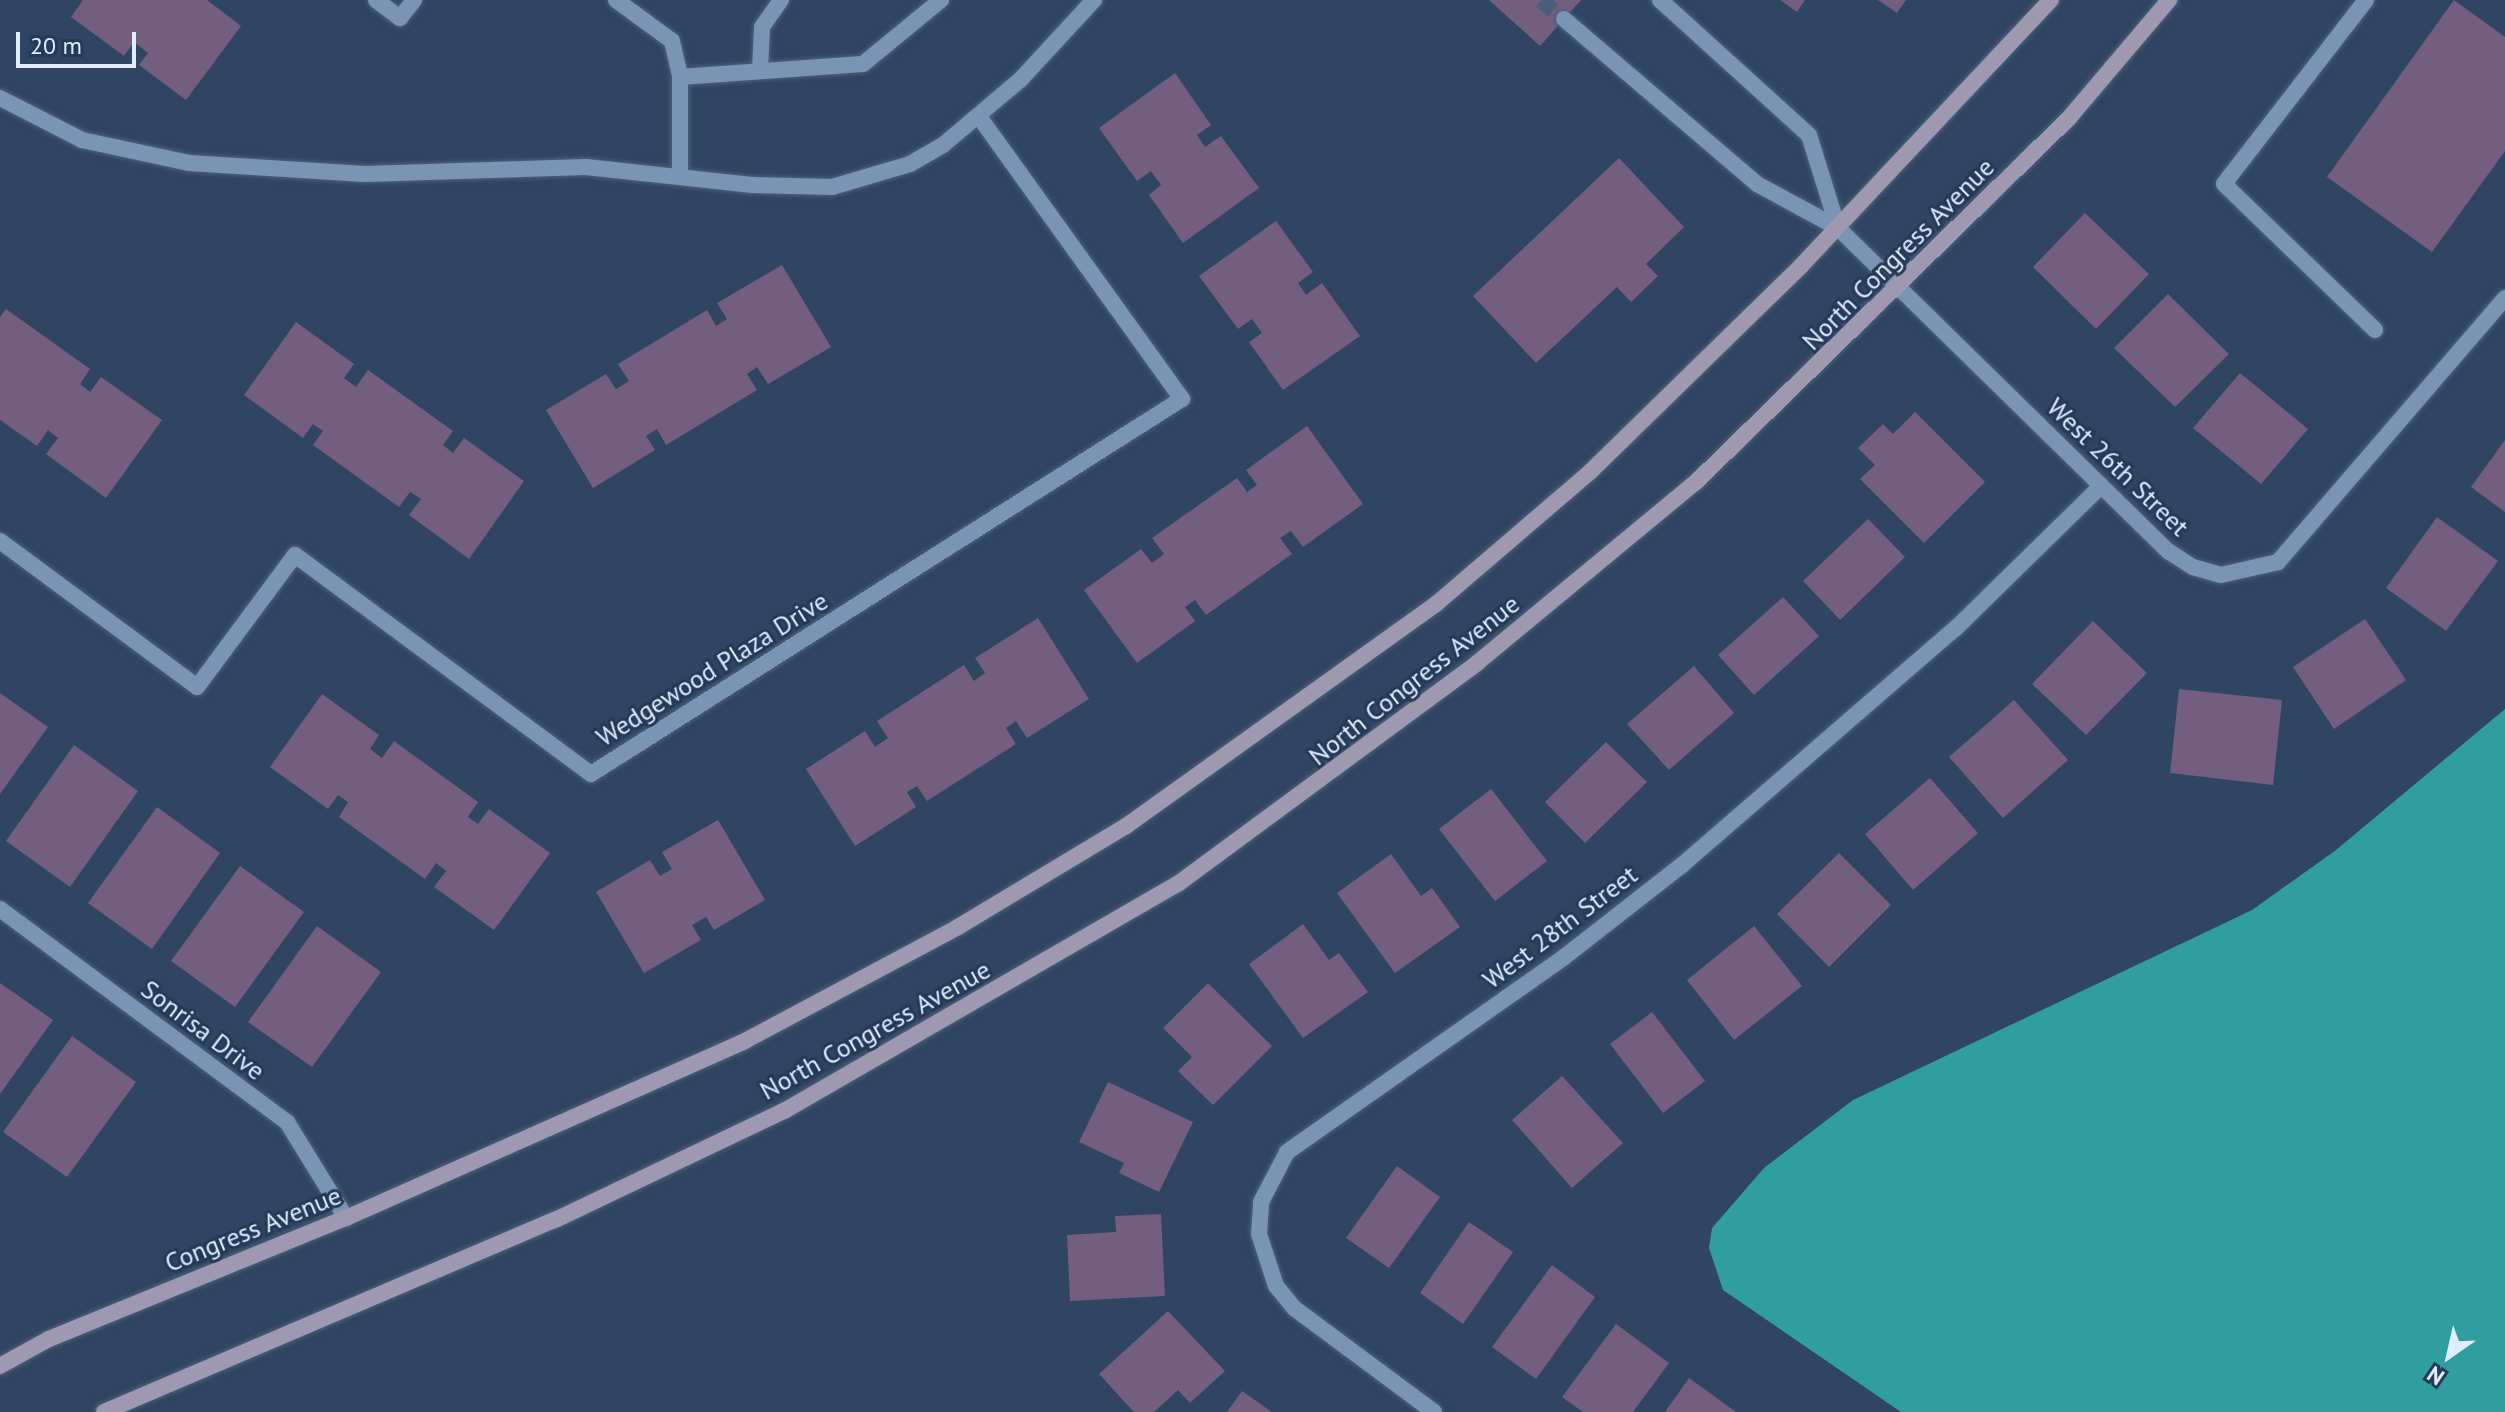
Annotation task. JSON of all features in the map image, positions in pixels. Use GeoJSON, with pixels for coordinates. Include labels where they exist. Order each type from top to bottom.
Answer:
{"type":"FeatureCollection","features":[{"type":"Feature","properties":{"kind":"street"},"geometry":{"type":"LineString","coordinates":[[376,0],[400,18],[414,0]]}},
{"type":"Feature","properties":{"kind":"street"},"geometry":{"type":"LineString","coordinates":[[616,0],[672,41],[680,77],[680,173]]}},
{"type":"Feature","properties":{"kind":"street"},"geometry":{"type":"LineString","coordinates":[[760,70],[762,27],[781,0]]}},
{"type":"Feature","properties":{"kind":"street"},"geometry":{"type":"LineString","coordinates":[[680,77],[863,64],[941,0]]}},
{"type":"Feature","properties":{"kind":"street"},"geometry":{"type":"LineString","coordinates":[[0,98],[82,140],[189,163],[365,174],[586,167],[680,173],[752,185],[832,187],[910,164],[979,117],[1094,0]]}},
{"type":"Feature","properties":{"kind":"street"},"geometry":{"type":"LineString","coordinates":[[1660,0],[1809,135],[1838,228]]}},
{"type":"Feature","properties":{"kind":"street","name":"North Congress Avenue"},"geometry":{"type":"LineString","coordinates":[[525,1138],[743,1042],[958,927],[1126,826],[1289,714],[1436,604],[1591,471],[1838,228],[2051,0]]}},
{"type":"Feature","properties":{"kind":"street","name":"North Congress Avenue"},"geometry":{"type":"LineString","coordinates":[[104,1412],[555,1220],[784,1111],[1192,874],[1333,774],[1552,603],[1696,482],[2069,118],[2169,0]]}},
{"type":"Feature","properties":{"kind":"street"},"geometry":{"type":"LineString","coordinates":[[2366,0],[2224,184],[2375,330]]}},
{"type":"Feature","properties":{"kind":"street"},"geometry":{"type":"LineString","coordinates":[[1564,19],[1757,184],[1838,228]]}},
{"type":"Feature","properties":{"kind":"street","name":"Wedgewood Plaza Drive"},"geometry":{"type":"LineString","coordinates":[[0,541],[197,687],[295,555],[591,774],[1182,399],[979,117]]}},
{"type":"Feature","properties":{"kind":"street","name":"West 26th Street"},"geometry":{"type":"LineString","coordinates":[[1838,228],[2101,486],[2193,567],[2221,575],[2278,562],[2505,298]]}},
{"type":"Feature","properties":{"kind":"street","name":"West 28th Street"},"geometry":{"type":"LineString","coordinates":[[1434,1412],[1294,1308],[1276,1286],[1259,1234],[1261,1202],[1287,1152],[1563,958],[1682,865],[1956,628],[2101,486]]}},
{"type":"Feature","properties":{"kind":"street","name":"Sonrisa Drive"},"geometry":{"type":"LineString","coordinates":[[0,909],[287,1122],[346,1218]]}},
{"type":"Feature","properties":{"kind":"street","name":"Congress Avenue"},"geometry":{"type":"LineString","coordinates":[[0,1366],[49,1339],[346,1218],[525,1138]]}},
{"type":"Feature","properties":{"kind":"shaded area"},"geometry":{"type":"Polygon","coordinates":[[[2505,709],[2505,1412],[1901,1412],[1723,1290],[1709,1248],[1712,1228],[1764,1168],[1853,1100],[2252,910],[2336,850],[2505,709]]]}},
{"type":"Feature","properties":{"kind":"building"},"geometry":{"type":"Polygon","coordinates":[[[83,0],[207,0],[241,26],[186,100],[139,65],[148,53],[134,42],[124,56],[71,17],[83,0]]]}},
{"type":"Feature","properties":{"kind":"building"},"geometry":{"type":"Polygon","coordinates":[[[1489,0],[1581,0],[1540,46],[1489,0]]]}},
{"type":"Feature","properties":{"kind":"building"},"geometry":{"type":"Polygon","coordinates":[[[1780,0],[1805,0],[1797,12],[1780,0]]]}},
{"type":"Feature","properties":{"kind":"building"},"geometry":{"type":"Polygon","coordinates":[[[1878,0],[1906,0],[1897,13],[1878,0]]]}},
{"type":"Feature","properties":{"kind":"building"},"geometry":{"type":"Polygon","coordinates":[[[2454,0],[2505,37],[2505,151],[2432,252],[2327,177],[2454,0]]]}},
{"type":"Feature","properties":{"kind":"building"},"geometry":{"type":"Polygon","coordinates":[[[1175,73],[1211,125],[1197,135],[1205,147],[1221,136],[1259,188],[1183,243],[1149,195],[1161,185],[1151,171],[1137,181],[1099,128],[1175,73]]]}},
{"type":"Feature","properties":{"kind":"building"},"geometry":{"type":"Polygon","coordinates":[[[1619,158],[1684,227],[1646,264],[1658,276],[1631,302],[1617,287],[1536,363],[1473,296],[1619,158]]]}},
{"type":"Feature","properties":{"kind":"building"},"geometry":{"type":"Polygon","coordinates":[[[2085,213],[2149,274],[2096,329],[2033,267],[2085,213]]]}},
{"type":"Feature","properties":{"kind":"building"},"geometry":{"type":"Polygon","coordinates":[[[1276,221],[1313,272],[1298,283],[1306,295],[1322,283],[1360,336],[1283,390],[1249,342],[1262,333],[1252,319],[1238,329],[1199,276],[1276,221]]]}},
{"type":"Feature","properties":{"kind":"building"},"geometry":{"type":"Polygon","coordinates":[[[782,265],[831,347],[768,384],[757,367],[747,374],[757,390],[666,445],[657,429],[646,436],[655,450],[593,488],[546,410],[606,374],[616,389],[629,381],[618,364],[707,310],[716,326],[727,319],[717,303],[782,265]]]}},
{"type":"Feature","properties":{"kind":"building"},"geometry":{"type":"Polygon","coordinates":[[[2168,294],[2229,354],[2175,407],[2114,348],[2168,294]]]}},
{"type":"Feature","properties":{"kind":"building"},"geometry":{"type":"Polygon","coordinates":[[[6,309],[90,369],[80,384],[90,392],[101,377],[162,420],[106,498],[46,454],[58,438],[48,430],[37,446],[0,420],[0,317],[6,309]]]}},
{"type":"Feature","properties":{"kind":"building"},"geometry":{"type":"Polygon","coordinates":[[[296,322],[354,364],[344,378],[356,387],[368,370],[453,431],[443,445],[453,453],[464,438],[524,481],[469,559],[409,515],[421,499],[410,492],[399,507],[313,445],[323,431],[313,424],[303,438],[244,395],[296,322]]]}},
{"type":"Feature","properties":{"kind":"building"},"geometry":{"type":"Polygon","coordinates":[[[2240,373],[2308,429],[2261,484],[2193,428],[2240,373]]]}},
{"type":"Feature","properties":{"kind":"building"},"geometry":{"type":"Polygon","coordinates":[[[1915,412],[1985,482],[1924,543],[1860,479],[1875,465],[1858,448],[1883,424],[1893,434],[1915,412]]]}},
{"type":"Feature","properties":{"kind":"building"},"geometry":{"type":"Polygon","coordinates":[[[1307,426],[1363,504],[1303,547],[1291,531],[1280,538],[1292,554],[1206,615],[1195,600],[1185,607],[1195,621],[1137,663],[1084,590],[1141,549],[1152,563],[1164,554],[1152,538],[1237,478],[1247,492],[1257,485],[1246,470],[1307,426]]]}},
{"type":"Feature","properties":{"kind":"building"},"geometry":{"type":"Polygon","coordinates":[[[2505,440],[2505,512],[2471,487],[2505,440]]]}},
{"type":"Feature","properties":{"kind":"building"},"geometry":{"type":"Polygon","coordinates":[[[2437,517],[2498,561],[2446,631],[2386,588],[2437,517]]]}},
{"type":"Feature","properties":{"kind":"building"},"geometry":{"type":"Polygon","coordinates":[[[1868,519],[1905,557],[1840,620],[1803,581],[1868,519]]]}},
{"type":"Feature","properties":{"kind":"building"},"geometry":{"type":"Polygon","coordinates":[[[1783,597],[1819,636],[1754,695],[1718,655],[1783,597]]]}},
{"type":"Feature","properties":{"kind":"building"},"geometry":{"type":"Polygon","coordinates":[[[1038,618],[1089,699],[1027,738],[1016,721],[1006,728],[1016,744],[927,801],[917,786],[907,792],[916,807],[855,846],[806,769],[865,731],[875,747],[888,738],[877,721],[964,665],[974,681],[985,673],[975,658],[1038,618]]]}},
{"type":"Feature","properties":{"kind":"building"},"geometry":{"type":"Polygon","coordinates":[[[2365,619],[2406,680],[2334,729],[2293,667],[2365,619]]]}},
{"type":"Feature","properties":{"kind":"building"},"geometry":{"type":"Polygon","coordinates":[[[2093,621],[2147,673],[2086,735],[2032,684],[2093,621]]]}},
{"type":"Feature","properties":{"kind":"building"},"geometry":{"type":"Polygon","coordinates":[[[1694,666],[1734,713],[1669,770],[1627,724],[1694,666]]]}},
{"type":"Feature","properties":{"kind":"building"},"geometry":{"type":"Polygon","coordinates":[[[2179,689],[2282,700],[2273,785],[2170,773],[2179,689]]]}},
{"type":"Feature","properties":{"kind":"building"},"geometry":{"type":"Polygon","coordinates":[[[0,693],[48,727],[0,794],[0,693]]]}},
{"type":"Feature","properties":{"kind":"building"},"geometry":{"type":"Polygon","coordinates":[[[322,694],[379,735],[370,749],[382,758],[394,741],[478,802],[468,817],[478,824],[489,809],[550,853],[494,930],[434,887],[446,871],[436,863],[425,879],[339,817],[348,802],[338,795],[328,809],[270,767],[322,694]]]}},
{"type":"Feature","properties":{"kind":"building"},"geometry":{"type":"Polygon","coordinates":[[[2014,700],[2068,760],[2003,818],[1949,757],[2014,700]]]}},
{"type":"Feature","properties":{"kind":"building"},"geometry":{"type":"Polygon","coordinates":[[[1606,742],[1647,782],[1585,843],[1545,802],[1606,742]]]}},
{"type":"Feature","properties":{"kind":"building"},"geometry":{"type":"Polygon","coordinates":[[[74,745],[138,791],[70,887],[6,841],[74,745]]]}},
{"type":"Feature","properties":{"kind":"building"},"geometry":{"type":"Polygon","coordinates":[[[1930,778],[1978,833],[1913,890],[1865,834],[1930,778]]]}},
{"type":"Feature","properties":{"kind":"building"},"geometry":{"type":"Polygon","coordinates":[[[1491,789],[1547,861],[1495,901],[1439,829],[1491,789]]]}},
{"type":"Feature","properties":{"kind":"building"},"geometry":{"type":"Polygon","coordinates":[[[157,807],[220,853],[152,949],[88,903],[157,807]]]}},
{"type":"Feature","properties":{"kind":"building"},"geometry":{"type":"Polygon","coordinates":[[[718,820],[765,900],[714,930],[706,917],[692,925],[701,940],[644,973],[596,892],[650,860],[660,876],[672,869],[662,852],[718,820]]]}},
{"type":"Feature","properties":{"kind":"building"},"geometry":{"type":"Polygon","coordinates":[[[1839,853],[1891,905],[1829,967],[1777,914],[1839,853]]]}},
{"type":"Feature","properties":{"kind":"building"},"geometry":{"type":"Polygon","coordinates":[[[1391,854],[1421,896],[1432,888],[1460,927],[1395,973],[1337,893],[1391,854]]]}},
{"type":"Feature","properties":{"kind":"building"},"geometry":{"type":"Polygon","coordinates":[[[240,866],[304,912],[235,1007],[171,961],[240,866]]]}},
{"type":"Feature","properties":{"kind":"building"},"geometry":{"type":"Polygon","coordinates":[[[1303,924],[1329,960],[1339,953],[1368,992],[1303,1038],[1249,964],[1303,924]]]}},
{"type":"Feature","properties":{"kind":"building"},"geometry":{"type":"Polygon","coordinates":[[[317,926],[381,972],[312,1067],[248,1022],[317,926]]]}},
{"type":"Feature","properties":{"kind":"building"},"geometry":{"type":"Polygon","coordinates":[[[1754,926],[1802,986],[1734,1040],[1687,980],[1754,926]]]}},
{"type":"Feature","properties":{"kind":"building"},"geometry":{"type":"Polygon","coordinates":[[[0,983],[53,1020],[0,1094],[0,983]]]}},
{"type":"Feature","properties":{"kind":"building"},"geometry":{"type":"Polygon","coordinates":[[[1208,983],[1272,1046],[1213,1105],[1178,1071],[1192,1057],[1163,1028],[1208,983]]]}},
{"type":"Feature","properties":{"kind":"building"},"geometry":{"type":"Polygon","coordinates":[[[1652,1012],[1705,1081],[1663,1113],[1610,1044],[1652,1012]]]}},
{"type":"Feature","properties":{"kind":"building"},"geometry":{"type":"Polygon","coordinates":[[[72,1036],[136,1082],[67,1177],[3,1132],[72,1036]]]}},
{"type":"Feature","properties":{"kind":"building"},"geometry":{"type":"Polygon","coordinates":[[[1562,1076],[1623,1143],[1572,1188],[1512,1120],[1562,1076]]]}},
{"type":"Feature","properties":{"kind":"building"},"geometry":{"type":"Polygon","coordinates":[[[1108,1082],[1193,1122],[1159,1192],[1119,1173],[1124,1163],[1079,1142],[1108,1082]]]}},
{"type":"Feature","properties":{"kind":"building"},"geometry":{"type":"Polygon","coordinates":[[[1397,1166],[1440,1197],[1389,1268],[1346,1238],[1397,1166]]]}},
{"type":"Feature","properties":{"kind":"building"},"geometry":{"type":"Polygon","coordinates":[[[1161,1214],[1165,1296],[1070,1301],[1067,1235],[1116,1232],[1115,1216],[1161,1214]]]}},
{"type":"Feature","properties":{"kind":"building"},"geometry":{"type":"Polygon","coordinates":[[[1469,1222],[1513,1252],[1463,1324],[1420,1293],[1469,1222]]]}},
{"type":"Feature","properties":{"kind":"building"},"geometry":{"type":"Polygon","coordinates":[[[1552,1265],[1595,1297],[1536,1379],[1492,1347],[1552,1265]]]}},
{"type":"Feature","properties":{"kind":"building"},"geometry":{"type":"Polygon","coordinates":[[[1168,1311],[1225,1371],[1190,1403],[1178,1390],[1154,1412],[1134,1412],[1099,1374],[1168,1311]]]}},
{"type":"Feature","properties":{"kind":"building"},"geometry":{"type":"Polygon","coordinates":[[[1616,1324],[1669,1363],[1633,1412],[1583,1412],[1562,1397],[1616,1324]]]}},
{"type":"Feature","properties":{"kind":"building"},"geometry":{"type":"Polygon","coordinates":[[[1689,1378],[1736,1412],[1665,1412],[1689,1378]]]}},
{"type":"Feature","properties":{"kind":"building"},"geometry":{"type":"Polygon","coordinates":[[[1242,1391],[1272,1412],[1227,1412],[1242,1391]]]}},
{"type":"Feature","properties":{"kind":"tunnel"},"geometry":{"type":"LineString","coordinates":[[1541,0],[1564,19]]}}]}
